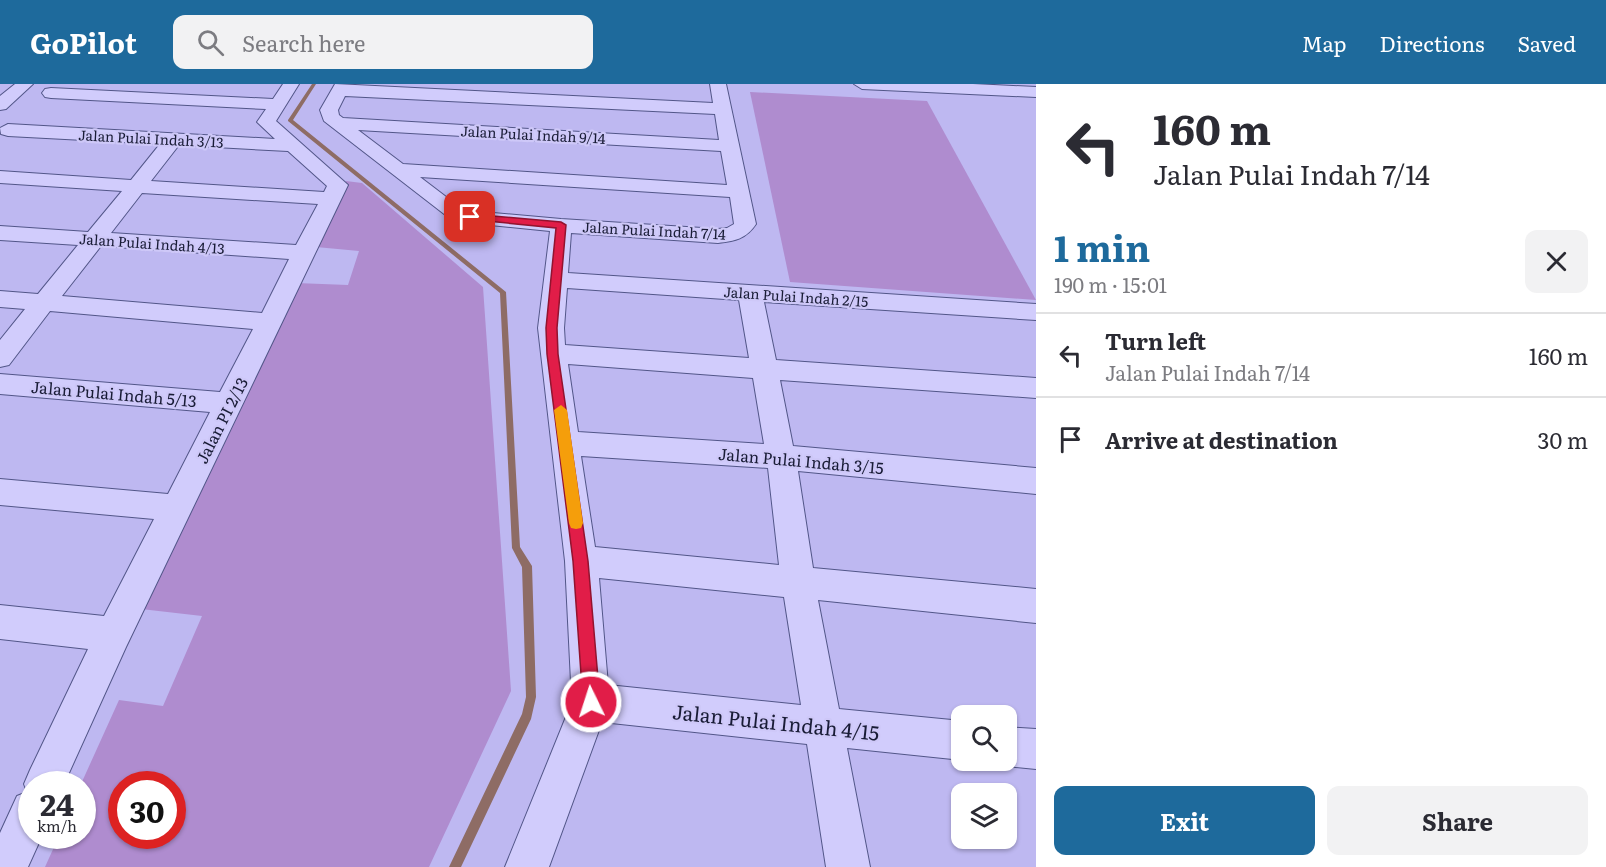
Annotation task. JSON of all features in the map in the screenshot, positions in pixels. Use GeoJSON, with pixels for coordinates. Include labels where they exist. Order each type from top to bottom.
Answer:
{"type":"FeatureCollection","features":[{"type":"Feature","properties":{"kind":"street"},"geometry":{"type":"LineString","coordinates":[[0,105],[25,84]]}},
{"type":"Feature","properties":{"kind":"street"},"geometry":{"type":"LineString","coordinates":[[0,177],[331,199],[338,185],[266,122],[291,84]]}},
{"type":"Feature","properties":{"kind":"street"},"geometry":{"type":"LineString","coordinates":[[718,84],[740,192],[396,169],[336,123],[330,117],[329,110],[341,87],[498,91],[723,109]]}},
{"type":"Feature","properties":{"kind":"street"},"geometry":{"type":"LineString","coordinates":[[862,84],[1036,92]]}},
{"type":"Feature","properties":{"kind":"street"},"geometry":{"type":"LineString","coordinates":[[4,134],[56,88],[278,104]]}},
{"type":"Feature","properties":{"kind":"street"},"geometry":{"type":"LineString","coordinates":[[488,131],[498,91]]}},
{"type":"Feature","properties":{"kind":"street","name":"Jalan Pulai Indah 9/14"},"geometry":{"type":"LineString","coordinates":[[336,123],[731,146]]}},
{"type":"Feature","properties":{"kind":"street","name":"Jalan Pulai Indah 3/13"},"geometry":{"type":"LineString","coordinates":[[4,134],[174,139],[293,146]]}},
{"type":"Feature","properties":{"kind":"street"},"geometry":{"type":"LineString","coordinates":[[0,358],[174,139]]}},
{"type":"Feature","properties":{"kind":"street","name":"Jalan Pulai Indah 7/14"},"geometry":{"type":"LineString","coordinates":[[396,169],[455,213],[470,217],[718,236],[741,231],[745,224],[740,192]]}},
{"type":"Feature","properties":{"kind":"street","name":"Jalan PI 2/13"},"geometry":{"type":"LineString","coordinates":[[50,771],[113,635],[331,199]]}},
{"type":"Feature","properties":{"kind":"street"},"geometry":{"type":"LineString","coordinates":[[527,867],[591,702],[581,561],[552,354],[551,328],[561,225]]}},
{"type":"Feature","properties":{"kind":"street","name":"Jalan Pulai Indah 4/13"},"geometry":{"type":"LineString","coordinates":[[0,233],[304,253]]}},
{"type":"Feature","properties":{"kind":"street","name":"Jalan Pulai Indah 2/15"},"geometry":{"type":"LineString","coordinates":[[556,280],[750,293],[1032,318]]}},
{"type":"Feature","properties":{"kind":"street"},"geometry":{"type":"LineString","coordinates":[[750,293],[781,458],[798,581],[848,867]]}},
{"type":"Feature","properties":{"kind":"street"},"geometry":{"type":"LineString","coordinates":[[0,299],[270,322]]}},
{"type":"Feature","properties":{"kind":"street"},"geometry":{"type":"LineString","coordinates":[[552,354],[1036,388]]}},
{"type":"Feature","properties":{"kind":"street","name":"Jalan Pulai Indah 5/13"},"geometry":{"type":"LineString","coordinates":[[0,384],[229,403]]}},
{"type":"Feature","properties":{"kind":"street","name":"Jalan Pulai Indah 3/15"},"geometry":{"type":"LineString","coordinates":[[565,442],[781,458],[1036,481]]}},
{"type":"Feature","properties":{"kind":"street"},"geometry":{"type":"LineString","coordinates":[[0,492],[177,508]]}},
{"type":"Feature","properties":{"kind":"street"},"geometry":{"type":"LineString","coordinates":[[581,561],[1036,606]]}},
{"type":"Feature","properties":{"kind":"street"},"geometry":{"type":"LineString","coordinates":[[0,622],[113,635]]}},
{"type":"Feature","properties":{"kind":"street","name":"Jalan Pulai Indah 4/15"},"geometry":{"type":"LineString","coordinates":[[591,702],[951,740]]}},
{"type":"Feature","properties":{"kind":"street"},"geometry":{"type":"LineString","coordinates":[[1017,747],[1036,749]]}},
{"type":"Feature","properties":{"kind":"street"},"geometry":{"type":"LineString","coordinates":[[6,867],[18,823]]}},
{"type":"Feature","properties":{"kind":"shaded area"},"geometry":{"type":"Polygon","coordinates":[[[750,92],[927,101],[1036,300],[790,282],[750,92]]]}},
{"type":"Feature","properties":{"kind":"shaded area"},"geometry":{"type":"Polygon","coordinates":[[[346,181],[362,183],[483,287],[511,691],[429,867],[45,867],[53,849],[96,849],[96,771],[87,771],[119,700],[163,706],[202,616],[141,609],[296,283],[348,285],[359,251],[316,247],[346,181]]]}},
{"type":"Feature","properties":{"kind":"waterway"},"geometry":{"type":"LineString","coordinates":[[314,84],[290,120],[503,292],[516,548],[527,566],[531,697],[527,715],[455,867]]}},
{"type":"Feature","properties":{"kind":"slow traffic"},"geometry":{"type":"LineString","coordinates":[[561,410],[576,523]]}},
{"type":"Feature","properties":{"kind":"route"},"geometry":{"type":"LineString","coordinates":[[470,217],[561,225],[551,328],[552,354],[581,561],[591,702]]}}]}
